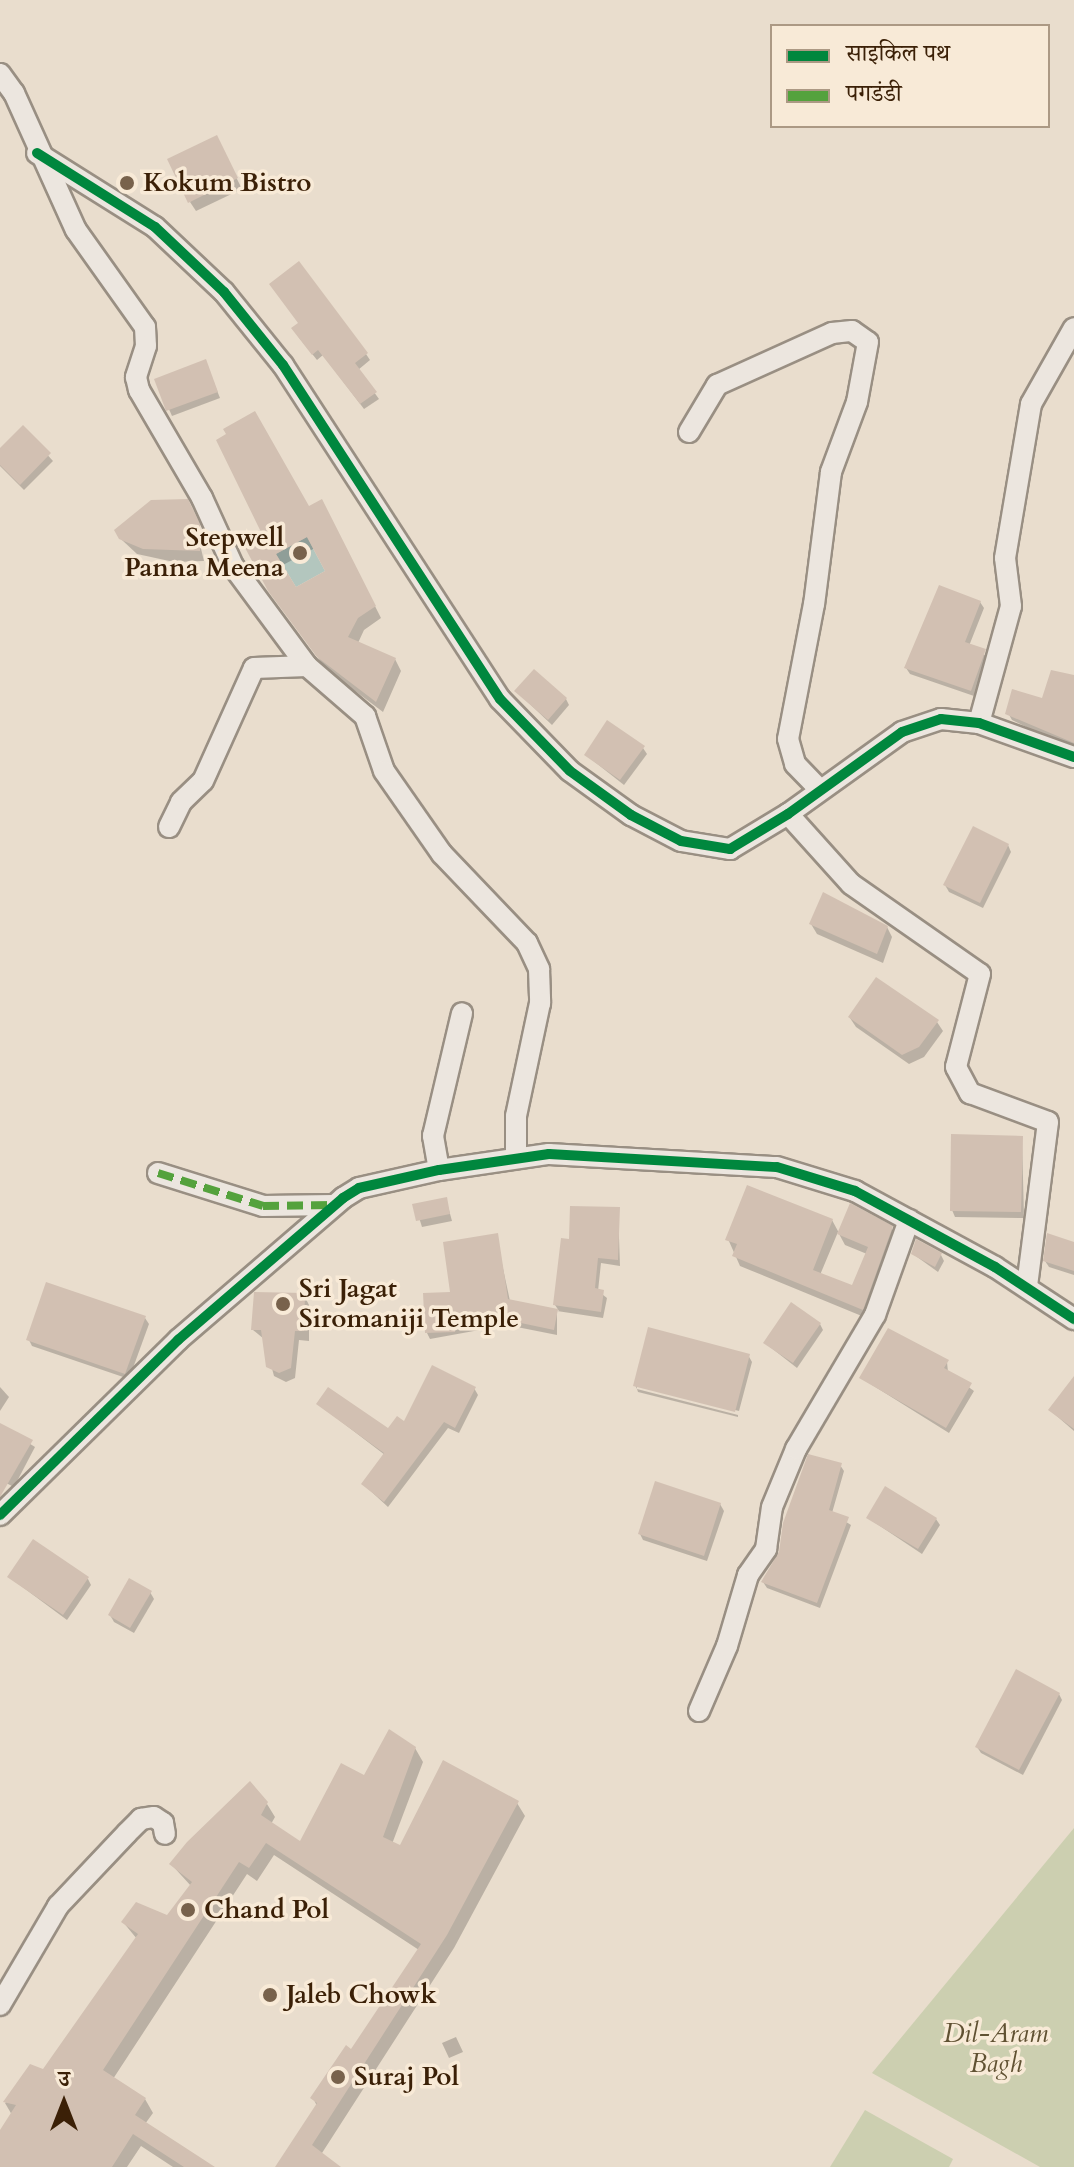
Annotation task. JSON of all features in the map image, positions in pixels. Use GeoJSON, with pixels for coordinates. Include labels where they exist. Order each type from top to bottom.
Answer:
{"type":"FeatureCollection","features":[{"type":"Feature","properties":{"kind":"street"},"geometry":{"type":"LineString","coordinates":[[0,74],[14,93],[37,153],[93,260],[145,327],[146,346],[136,377],[144,400],[256,603],[307,666],[365,716],[384,771],[442,854],[527,943],[539,969],[540,1003],[516,1116],[516,1158]]}},
{"type":"Feature","properties":{"kind":"street"},"geometry":{"type":"LineString","coordinates":[[37,153],[155,227],[224,292],[283,365],[372,497],[480,674],[570,771],[658,830],[715,850],[745,843],[915,725],[941,719],[979,723],[1074,757]]}},
{"type":"Feature","properties":{"kind":"street"},"geometry":{"type":"LineString","coordinates":[[979,723],[1011,606],[1005,558],[1031,404],[1074,328]]}},
{"type":"Feature","properties":{"kind":"street"},"geometry":{"type":"LineString","coordinates":[[689,432],[717,385],[832,333],[852,331],[868,342],[857,402],[831,472],[814,604],[788,739],[795,764],[819,789]]}},
{"type":"Feature","properties":{"kind":"street"},"geometry":{"type":"LineString","coordinates":[[169,827],[181,802],[203,781],[254,668],[307,666]]}},
{"type":"Feature","properties":{"kind":"street"},"geometry":{"type":"LineString","coordinates":[[788,814],[851,884],[980,974],[956,1067],[970,1093],[1048,1122],[1027,1287]]}},
{"type":"Feature","properties":{"kind":"street"},"geometry":{"type":"LineString","coordinates":[[439,1170],[433,1136],[462,1013]]}},
{"type":"Feature","properties":{"kind":"street"},"geometry":{"type":"LineString","coordinates":[[0,1515],[178,1340],[334,1205],[359,1188],[439,1170],[516,1158],[643,1156],[777,1167],[855,1191],[1027,1287],[1074,1319]]}},
{"type":"Feature","properties":{"kind":"street"},"geometry":{"type":"LineString","coordinates":[[158,1173],[263,1206],[334,1205]]}},
{"type":"Feature","properties":{"kind":"street"},"geometry":{"type":"LineString","coordinates":[[699,1711],[727,1646],[748,1575],[766,1549],[772,1507],[796,1449],[875,1315],[909,1220]]}},
{"type":"Feature","properties":{"kind":"street"},"geometry":{"type":"LineString","coordinates":[[0,2005],[58,1906],[127,1833],[141,1819],[154,1817],[163,1823],[165,1834]]}},
{"type":"Feature","properties":{"kind":"green space","name":"Dil-Aram Bagh"},"geometry":{"type":"Polygon","coordinates":[[[1074,1828],[1074,2167],[1040,2167],[872,2073],[1074,1828]]]}},
{"type":"Feature","properties":{"kind":"green space"},"geometry":{"type":"Polygon","coordinates":[[[865,2110],[953,2159],[949,2167],[830,2167],[865,2110]]]}},
{"type":"Feature","properties":{"kind":"shaded area"},"geometry":{"type":"Polygon","coordinates":[[[307,537],[325,571],[296,587],[276,554],[307,537]]]}},
{"type":"Feature","properties":{"kind":"building"},"geometry":{"type":"Polygon","coordinates":[[[217,135],[238,178],[188,203],[167,159],[217,135]]]}},
{"type":"Feature","properties":{"kind":"building"},"geometry":{"type":"Polygon","coordinates":[[[299,261],[368,353],[355,363],[377,392],[360,404],[318,350],[312,355],[291,328],[298,323],[269,284],[299,261]]]}},
{"type":"Feature","properties":{"kind":"building"},"geometry":{"type":"Polygon","coordinates":[[[206,359],[218,392],[166,411],[154,379],[206,359]]]}},
{"type":"Feature","properties":{"kind":"building"},"geometry":{"type":"Polygon","coordinates":[[[255,411],[309,506],[322,499],[376,606],[358,618],[348,637],[396,658],[376,702],[317,657],[268,591],[242,542],[261,532],[216,440],[226,434],[223,429],[255,411]],[[307,537],[276,554],[296,587],[325,571],[307,537]]]}},
{"type":"Feature","properties":{"kind":"building"},"geometry":{"type":"Polygon","coordinates":[[[23,425],[51,453],[20,485],[0,465],[0,448],[23,425]]]}},
{"type":"Feature","properties":{"kind":"building"},"geometry":{"type":"Polygon","coordinates":[[[188,499],[200,524],[200,551],[143,549],[119,539],[114,530],[151,500],[188,499]]]}},
{"type":"Feature","properties":{"kind":"building"},"geometry":{"type":"Polygon","coordinates":[[[939,585],[981,601],[965,642],[986,649],[971,691],[904,668],[939,585]]]}},
{"type":"Feature","properties":{"kind":"building"},"geometry":{"type":"Polygon","coordinates":[[[534,669],[567,698],[548,720],[514,691],[534,669]]]}},
{"type":"Feature","properties":{"kind":"building"},"geometry":{"type":"Polygon","coordinates":[[[1051,670],[1074,675],[1074,743],[1005,714],[1012,689],[1042,698],[1051,670]]]}},
{"type":"Feature","properties":{"kind":"building"},"geometry":{"type":"Polygon","coordinates":[[[607,720],[645,746],[620,780],[584,755],[607,720]]]}},
{"type":"Feature","properties":{"kind":"building"},"geometry":{"type":"Polygon","coordinates":[[[973,826],[1009,844],[980,903],[943,885],[973,826]]]}},
{"type":"Feature","properties":{"kind":"building"},"geometry":{"type":"Polygon","coordinates":[[[823,892],[888,926],[877,954],[809,924],[823,892]]]}},
{"type":"Feature","properties":{"kind":"building"},"geometry":{"type":"Polygon","coordinates":[[[876,977],[939,1020],[919,1047],[902,1055],[848,1017],[876,977]]]}},
{"type":"Feature","properties":{"kind":"building"},"geometry":{"type":"Polygon","coordinates":[[[951,1134],[1023,1136],[1021,1212],[950,1211],[951,1134]]]}},
{"type":"Feature","properties":{"kind":"building"},"geometry":{"type":"Polygon","coordinates":[[[747,1185],[833,1219],[813,1270],[852,1285],[868,1247],[837,1234],[850,1203],[893,1226],[863,1310],[732,1256],[737,1244],[725,1240],[747,1185]]]}},
{"type":"Feature","properties":{"kind":"building"},"geometry":{"type":"Polygon","coordinates":[[[447,1197],[450,1214],[416,1221],[412,1204],[447,1197]]]}},
{"type":"Feature","properties":{"kind":"building"},"geometry":{"type":"Polygon","coordinates":[[[570,1206],[620,1207],[618,1260],[598,1258],[595,1288],[604,1290],[601,1312],[553,1305],[561,1238],[569,1239],[570,1206]]]}},
{"type":"Feature","properties":{"kind":"building"},"geometry":{"type":"Polygon","coordinates":[[[498,1233],[508,1299],[558,1309],[554,1330],[502,1319],[455,1327],[455,1332],[425,1333],[423,1293],[450,1292],[443,1242],[498,1233]]]}},
{"type":"Feature","properties":{"kind":"building"},"geometry":{"type":"Polygon","coordinates":[[[1047,1233],[1074,1242],[1074,1271],[1043,1261],[1047,1233]]]}},
{"type":"Feature","properties":{"kind":"building"},"geometry":{"type":"Polygon","coordinates":[[[916,1239],[942,1253],[935,1267],[911,1254],[916,1239]]]}},
{"type":"Feature","properties":{"kind":"building"},"geometry":{"type":"Polygon","coordinates":[[[46,1282],[146,1316],[125,1374],[26,1340],[46,1282]]]}},
{"type":"Feature","properties":{"kind":"building","name":"Sri Jagat Siromaniji Temple"},"geometry":{"type":"Polygon","coordinates":[[[254,1292],[305,1293],[304,1331],[295,1331],[291,1368],[279,1373],[266,1367],[261,1330],[251,1330],[254,1292]]]}},
{"type":"Feature","properties":{"kind":"building"},"geometry":{"type":"Polygon","coordinates":[[[791,1302],[821,1323],[793,1363],[763,1343],[791,1302]]]}},
{"type":"Feature","properties":{"kind":"building"},"geometry":{"type":"Polygon","coordinates":[[[648,1327],[750,1354],[735,1412],[633,1386],[648,1327]]]}},
{"type":"Feature","properties":{"kind":"building"},"geometry":{"type":"Polygon","coordinates":[[[888,1328],[949,1360],[944,1368],[972,1383],[946,1428],[859,1378],[888,1328]]]}},
{"type":"Feature","properties":{"kind":"building"},"geometry":{"type":"Polygon","coordinates":[[[432,1365],[476,1387],[455,1428],[444,1422],[384,1502],[361,1484],[384,1453],[316,1404],[328,1387],[388,1428],[397,1416],[404,1421],[432,1365]]]}},
{"type":"Feature","properties":{"kind":"building"},"geometry":{"type":"Polygon","coordinates":[[[1074,1376],[1074,1429],[1048,1410],[1074,1376]]]}},
{"type":"Feature","properties":{"kind":"building"},"geometry":{"type":"Polygon","coordinates":[[[0,1423],[33,1440],[0,1497],[0,1423]]]}},
{"type":"Feature","properties":{"kind":"building"},"geometry":{"type":"Polygon","coordinates":[[[808,1454],[842,1463],[829,1510],[849,1517],[817,1603],[761,1582],[779,1552],[783,1523],[808,1454]]]}},
{"type":"Feature","properties":{"kind":"building"},"geometry":{"type":"Polygon","coordinates":[[[655,1481],[721,1503],[704,1556],[638,1534],[655,1481]]]}},
{"type":"Feature","properties":{"kind":"building"},"geometry":{"type":"Polygon","coordinates":[[[885,1486],[937,1518],[918,1549],[866,1518],[885,1486]]]}},
{"type":"Feature","properties":{"kind":"building"},"geometry":{"type":"Polygon","coordinates":[[[33,1539],[89,1577],[63,1615],[7,1577],[33,1539]]]}},
{"type":"Feature","properties":{"kind":"building"},"geometry":{"type":"Polygon","coordinates":[[[129,1578],[152,1591],[130,1628],[108,1615],[129,1578]]]}},
{"type":"Feature","properties":{"kind":"building"},"geometry":{"type":"Polygon","coordinates":[[[1016,1669],[1060,1693],[1019,1770],[975,1747],[1016,1669]]]}},
{"type":"Feature","properties":{"kind":"building"},"geometry":{"type":"Polygon","coordinates":[[[389,1729],[416,1747],[383,1837],[400,1845],[443,1760],[519,1801],[447,1935],[312,2145],[341,2167],[275,2167],[317,2103],[310,2098],[346,2045],[351,2049],[421,1944],[266,1843],[249,1868],[239,1862],[103,2070],[146,2098],[135,2115],[215,2167],[184,2167],[133,2134],[112,2167],[0,2167],[0,2130],[16,2105],[3,2102],[30,2064],[43,2069],[138,1934],[121,1922],[136,1902],[167,1915],[192,1882],[169,1864],[187,1842],[250,1781],[268,1802],[261,1815],[300,1841],[341,1763],[364,1775],[389,1729]]]}},
{"type":"Feature","properties":{"kind":"marked path"},"geometry":{"type":"LineString","coordinates":[[158,1173],[263,1206],[333,1205]]}},
{"type":"Feature","properties":{"kind":"cycle path"},"geometry":{"type":"LineString","coordinates":[[37,153],[155,227],[224,292],[283,365],[500,699],[570,771],[631,815],[681,841],[730,849],[788,814],[902,732],[941,719],[979,723],[1074,757]]}},
{"type":"Feature","properties":{"kind":"cycle path"},"geometry":{"type":"LineString","coordinates":[[0,1515],[178,1340],[343,1198],[359,1188],[439,1170],[549,1154],[777,1167],[855,1191],[995,1267],[1074,1319]]}},
{"type":"Feature","properties":{"kind":"place","name":"Kokum Bistro"},"geometry":{"type":"Point","coordinates":[127,183]}},
{"type":"Feature","properties":{"kind":"place","name":"Stepwell Panna Meena"},"geometry":{"type":"Point","coordinates":[300,553]}},
{"type":"Feature","properties":{"kind":"place","name":"Sri Jagat Siromaniji Temple"},"geometry":{"type":"Point","coordinates":[283,1304]}},
{"type":"Feature","properties":{"kind":"place","name":"Chand Pol"},"geometry":{"type":"Point","coordinates":[188,1910]}},
{"type":"Feature","properties":{"kind":"place","name":"Jaleb Chowk"},"geometry":{"type":"Point","coordinates":[270,1995]}},
{"type":"Feature","properties":{"kind":"place","name":"Suraj Pol"},"geometry":{"type":"Point","coordinates":[338,2077]}}]}
